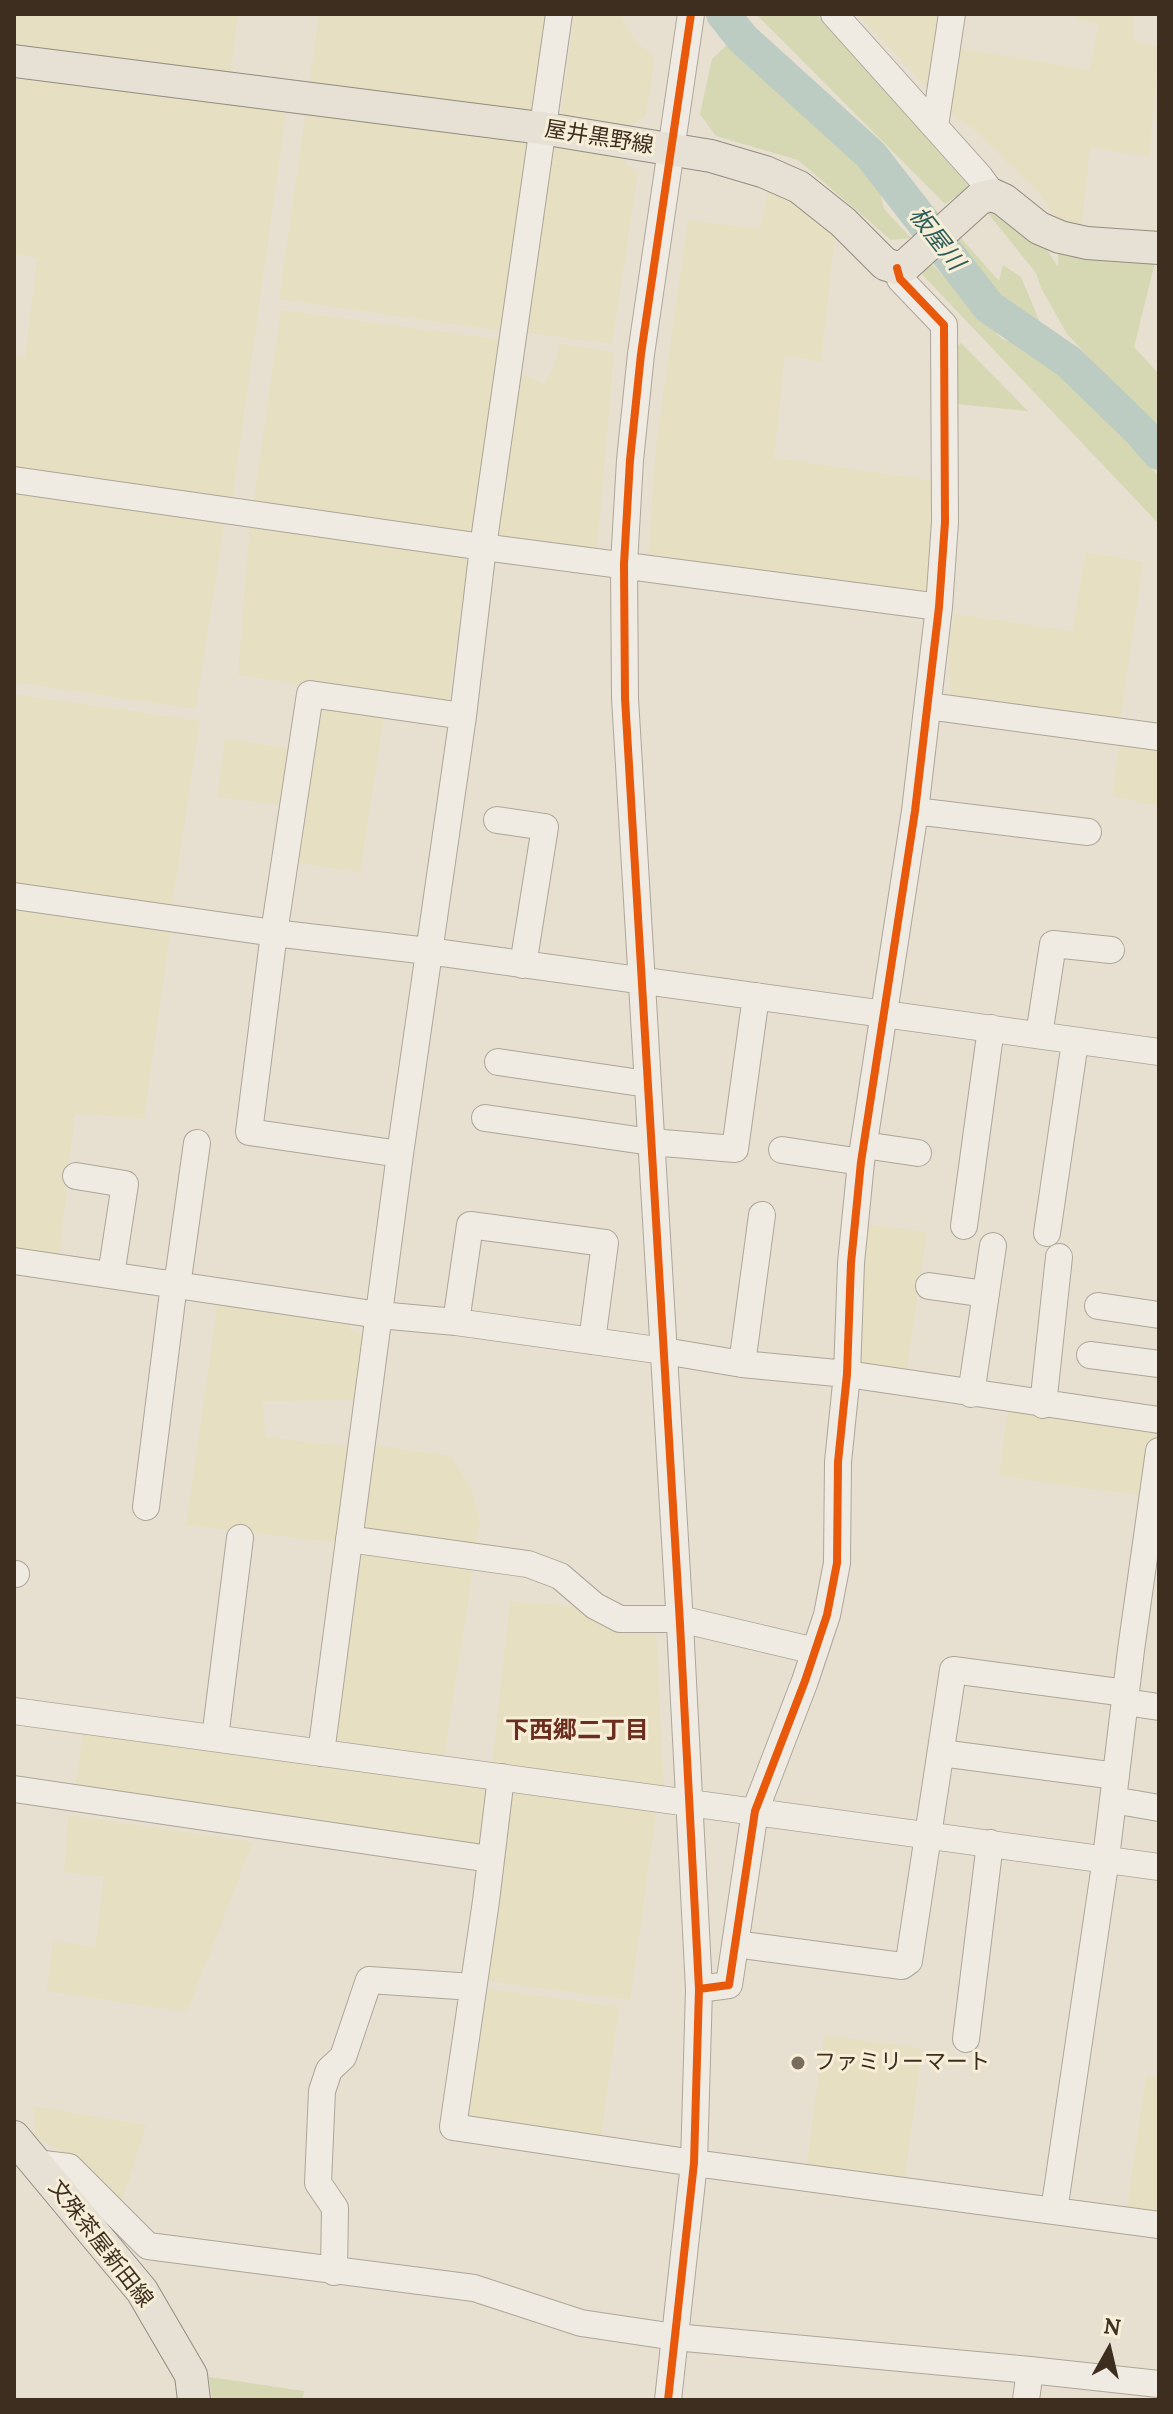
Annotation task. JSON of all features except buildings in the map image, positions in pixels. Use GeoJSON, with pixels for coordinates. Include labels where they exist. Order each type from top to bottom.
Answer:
{"type":"FeatureCollection","features":[{"type":"Feature","properties":{"kind":"main road","name":"屋井黒野線"},"geometry":{"type":"LineString","coordinates":[[14,61],[541,128],[711,156],[765,172],[799,187],[843,222],[885,264],[901,267]]}},
{"type":"Feature","properties":{"kind":"main road"},"geometry":{"type":"LineString","coordinates":[[901,267],[986,197],[1004,200],[1039,228],[1060,237],[1087,243],[1159,248]]}},
{"type":"Feature","properties":{"kind":"main road","name":"文殊茶屋新田線"},"geometry":{"type":"LineString","coordinates":[[14,2137],[142,2291],[191,2375],[194,2400]]}},
{"type":"Feature","properties":{"kind":"street"},"geometry":{"type":"LineString","coordinates":[[321,1753],[400,1154],[463,716],[483,547],[559,14]]}},
{"type":"Feature","properties":{"kind":"street"},"geometry":{"type":"LineString","coordinates":[[668,2400],[694,2163],[699,1989],[625,698],[624,564],[630,460],[641,354],[691,14]]}},
{"type":"Feature","properties":{"kind":"street"},"geometry":{"type":"LineString","coordinates":[[834,14],[980,177],[986,197]]}},
{"type":"Feature","properties":{"kind":"street"},"geometry":{"type":"LineString","coordinates":[[935,126],[952,14]]}},
{"type":"Feature","properties":{"kind":"street"},"geometry":{"type":"LineString","coordinates":[[699,1989],[729,1985],[755,1811],[827,1615],[837,1563],[838,1462],[847,1374],[851,1263],[863,1154],[915,811],[939,607],[945,522],[944,325],[900,279],[901,267]]}},
{"type":"Feature","properties":{"kind":"street"},"geometry":{"type":"LineString","coordinates":[[14,480],[483,547],[939,607]]}},
{"type":"Feature","properties":{"kind":"street"},"geometry":{"type":"LineString","coordinates":[[400,1154],[249,1132],[274,933],[310,694],[463,716]]}},
{"type":"Feature","properties":{"kind":"street"},"geometry":{"type":"LineString","coordinates":[[928,706],[1159,737]]}},
{"type":"Feature","properties":{"kind":"street"},"geometry":{"type":"LineString","coordinates":[[915,811],[1088,832]]}},
{"type":"Feature","properties":{"kind":"street"},"geometry":{"type":"LineString","coordinates":[[497,820],[545,827],[523,965]]}},
{"type":"Feature","properties":{"kind":"street"},"geometry":{"type":"LineString","coordinates":[[14,896],[1159,1052]]}},
{"type":"Feature","properties":{"kind":"street"},"geometry":{"type":"LineString","coordinates":[[1039,1035],[1053,944],[1111,950]]}},
{"type":"Feature","properties":{"kind":"street"},"geometry":{"type":"LineString","coordinates":[[485,1118],[651,1142],[735,1149],[756,996]]}},
{"type":"Feature","properties":{"kind":"street"},"geometry":{"type":"LineString","coordinates":[[964,1226],[991,1028]]}},
{"type":"Feature","properties":{"kind":"street"},"geometry":{"type":"LineString","coordinates":[[1043,1405],[1053,1245],[1075,1042]]}},
{"type":"Feature","properties":{"kind":"street"},"geometry":{"type":"LineString","coordinates":[[498,1062],[647,1084]]}},
{"type":"Feature","properties":{"kind":"street"},"geometry":{"type":"LineString","coordinates":[[146,1507],[174,1284],[179,1272],[197,1143]]}},
{"type":"Feature","properties":{"kind":"street"},"geometry":{"type":"LineString","coordinates":[[782,1150],[918,1153]]}},
{"type":"Feature","properties":{"kind":"street"},"geometry":{"type":"LineString","coordinates":[[76,1176],[125,1184],[111,1275]]}},
{"type":"Feature","properties":{"kind":"street"},"geometry":{"type":"LineString","coordinates":[[742,1364],[762,1215]]}},
{"type":"Feature","properties":{"kind":"street"},"geometry":{"type":"LineString","coordinates":[[456,1322],[470,1225],[605,1243],[592,1341]]}},
{"type":"Feature","properties":{"kind":"street"},"geometry":{"type":"LineString","coordinates":[[971,1394],[993,1246]]}},
{"type":"Feature","properties":{"kind":"street"},"geometry":{"type":"LineString","coordinates":[[14,1261],[379,1315],[456,1322],[742,1364],[847,1374],[1159,1420]]}},
{"type":"Feature","properties":{"kind":"street"},"geometry":{"type":"LineString","coordinates":[[929,1286],[986,1294]]}},
{"type":"Feature","properties":{"kind":"street"},"geometry":{"type":"LineString","coordinates":[[1098,1306],[1159,1315]]}},
{"type":"Feature","properties":{"kind":"street"},"geometry":{"type":"LineString","coordinates":[[1090,1355],[1159,1364]]}},
{"type":"Feature","properties":{"kind":"street"},"geometry":{"type":"LineString","coordinates":[[1054,2211],[1106,1858],[1159,1451]]}},
{"type":"Feature","properties":{"kind":"street"},"geometry":{"type":"LineString","coordinates":[[215,1738],[240,1538]]}},
{"type":"Feature","properties":{"kind":"street"},"geometry":{"type":"LineString","coordinates":[[349,1539],[528,1564],[560,1576],[595,1606],[620,1619],[680,1619],[815,1651]]}},
{"type":"Feature","properties":{"kind":"street"},"geometry":{"type":"LineString","coordinates":[[735,1944],[902,1966],[909,1961],[953,1670],[1126,1698],[1159,1707]]}},
{"type":"Feature","properties":{"kind":"street"},"geometry":{"type":"LineString","coordinates":[[14,1711],[1159,1867]]}},
{"type":"Feature","properties":{"kind":"street"},"geometry":{"type":"LineString","coordinates":[[941,1753],[1115,1788],[1159,1808]]}},
{"type":"Feature","properties":{"kind":"street"},"geometry":{"type":"LineString","coordinates":[[501,1777],[453,2127],[694,2163],[1159,2225]]}},
{"type":"Feature","properties":{"kind":"street"},"geometry":{"type":"LineString","coordinates":[[14,1789],[490,1859]]}},
{"type":"Feature","properties":{"kind":"street"},"geometry":{"type":"LineString","coordinates":[[966,2039],[990,1843]]}},
{"type":"Feature","properties":{"kind":"street"},"geometry":{"type":"LineString","coordinates":[[334,2272],[335,2208],[318,2183],[322,2091],[329,2070],[343,2057],[369,1980],[473,1987]]}},
{"type":"Feature","properties":{"kind":"street"},"geometry":{"type":"LineString","coordinates":[[35,2163],[69,2167],[148,2246],[474,2288],[581,2323],[675,2337],[1159,2384]]}},
{"type":"Feature","properties":{"kind":"street"},"geometry":{"type":"LineString","coordinates":[[1026,2400],[1030,2370]]}},
{"type":"Feature","properties":{"kind":"shaded area"},"geometry":{"type":"Polygon","coordinates":[[[14,14],[238,14],[230,78],[14,50],[14,14]]]}},
{"type":"Feature","properties":{"kind":"shaded area"},"geometry":{"type":"Polygon","coordinates":[[[319,14],[551,14],[536,120],[309,85],[319,14]]]}},
{"type":"Feature","properties":{"kind":"shaded area"},"geometry":{"type":"Polygon","coordinates":[[[574,14],[620,14],[634,39],[655,58],[646,116],[626,128],[560,121],[574,14]]]}},
{"type":"Feature","properties":{"kind":"shaded area"},"geometry":{"type":"Polygon","coordinates":[[[857,14],[945,14],[934,95],[857,14]]]}},
{"type":"Feature","properties":{"kind":"shaded area"},"geometry":{"type":"Polygon","coordinates":[[[1077,14],[1134,14],[1134,41],[1159,47],[1149,157],[1090,147],[1081,234],[1062,228],[1042,196],[972,128],[949,113],[960,48],[1090,70],[1098,24],[1076,20],[1077,14]]]}},
{"type":"Feature","properties":{"kind":"shaded area"},"geometry":{"type":"Polygon","coordinates":[[[14,74],[286,113],[232,500],[14,469],[14,357],[25,358],[37,258],[14,254],[14,74]]]}},
{"type":"Feature","properties":{"kind":"shaded area"},"geometry":{"type":"Polygon","coordinates":[[[306,111],[537,144],[510,332],[279,299],[306,111]]]}},
{"type":"Feature","properties":{"kind":"shaded area"},"geometry":{"type":"Polygon","coordinates":[[[550,146],[618,157],[638,173],[612,344],[523,332],[550,146]]]}},
{"type":"Feature","properties":{"kind":"shaded area"},"geometry":{"type":"Polygon","coordinates":[[[770,184],[835,233],[821,362],[785,355],[774,458],[936,481],[930,600],[648,559],[656,446],[688,220],[760,229],[770,184]]]}},
{"type":"Feature","properties":{"kind":"shaded area"},"geometry":{"type":"Polygon","coordinates":[[[281,310],[510,341],[478,537],[253,506],[281,310]]]}},
{"type":"Feature","properties":{"kind":"shaded area"},"geometry":{"type":"Polygon","coordinates":[[[560,344],[614,352],[597,552],[496,539],[517,372],[544,384],[554,366],[560,344]]]}},
{"type":"Feature","properties":{"kind":"shaded area"},"geometry":{"type":"Polygon","coordinates":[[[14,487],[225,518],[196,709],[14,682],[14,487]]]}},
{"type":"Feature","properties":{"kind":"shaded area"},"geometry":{"type":"Polygon","coordinates":[[[250,523],[468,559],[448,706],[238,675],[250,523]]]}},
{"type":"Feature","properties":{"kind":"shaded area"},"geometry":{"type":"Polygon","coordinates":[[[1086,552],[1143,562],[1120,723],[951,700],[948,651],[954,614],[1072,631],[1086,552]]]}},
{"type":"Feature","properties":{"kind":"shaded area"},"geometry":{"type":"Polygon","coordinates":[[[14,694],[200,721],[171,912],[14,889],[14,694]]]}},
{"type":"Feature","properties":{"kind":"shaded area"},"geometry":{"type":"Polygon","coordinates":[[[315,706],[384,716],[360,872],[294,862],[315,706]]]}},
{"type":"Feature","properties":{"kind":"shaded area"},"geometry":{"type":"Polygon","coordinates":[[[225,739],[295,749],[287,806],[217,797],[225,739]]]}},
{"type":"Feature","properties":{"kind":"shaded area"},"geometry":{"type":"Polygon","coordinates":[[[1120,740],[1159,746],[1159,806],[1112,796],[1120,740]]]}},
{"type":"Feature","properties":{"kind":"shaded area"},"geometry":{"type":"Polygon","coordinates":[[[14,905],[171,927],[144,1119],[75,1113],[59,1258],[14,1248],[14,905]]]}},
{"type":"Feature","properties":{"kind":"shaded area"},"geometry":{"type":"Polygon","coordinates":[[[867,1224],[927,1232],[906,1375],[858,1368],[867,1224]]]}},
{"type":"Feature","properties":{"kind":"shaded area"},"geometry":{"type":"Polygon","coordinates":[[[218,1300],[351,1320],[350,1330],[370,1336],[361,1400],[263,1401],[265,1437],[354,1447],[340,1543],[186,1525],[218,1300]]]}},
{"type":"Feature","properties":{"kind":"shaded area"},"geometry":{"type":"Polygon","coordinates":[[[1008,1407],[1152,1427],[1159,1433],[1149,1497],[999,1476],[1008,1407]]]}},
{"type":"Feature","properties":{"kind":"shaded area"},"geometry":{"type":"Polygon","coordinates":[[[373,1445],[451,1456],[472,1491],[480,1521],[475,1552],[361,1537],[373,1445]]]}},
{"type":"Feature","properties":{"kind":"shaded area"},"geometry":{"type":"Polygon","coordinates":[[[359,1551],[473,1569],[444,1757],[335,1742],[359,1551]]]}},
{"type":"Feature","properties":{"kind":"shaded area"},"geometry":{"type":"Polygon","coordinates":[[[510,1601],[585,1607],[656,1632],[664,1788],[492,1764],[510,1601]]]}},
{"type":"Feature","properties":{"kind":"shaded area"},"geometry":{"type":"Polygon","coordinates":[[[83,1730],[486,1786],[478,1846],[75,1790],[83,1730]]]}},
{"type":"Feature","properties":{"kind":"shaded area"},"geometry":{"type":"Polygon","coordinates":[[[509,1786],[657,1807],[630,2000],[482,1980],[509,1786]]]}},
{"type":"Feature","properties":{"kind":"shaded area"},"geometry":{"type":"Polygon","coordinates":[[[68,1815],[253,1842],[187,2012],[47,1991],[53,1941],[95,1947],[104,1877],[64,1872],[68,1815]]]}},
{"type":"Feature","properties":{"kind":"shaded area"},"geometry":{"type":"Polygon","coordinates":[[[482,1988],[619,2007],[600,2142],[463,2122],[482,1988]]]}},
{"type":"Feature","properties":{"kind":"shaded area"},"geometry":{"type":"Polygon","coordinates":[[[824,2035],[922,2048],[904,2183],[806,2170],[824,2035]]]}},
{"type":"Feature","properties":{"kind":"shaded area"},"geometry":{"type":"Polygon","coordinates":[[[1146,2076],[1159,2078],[1159,2219],[1126,2214],[1146,2076]]]}},
{"type":"Feature","properties":{"kind":"shaded area"},"geometry":{"type":"Polygon","coordinates":[[[34,2106],[146,2125],[119,2211],[77,2160],[35,2137],[34,2106]]]}},
{"type":"Feature","properties":{"kind":"green space"},"geometry":{"type":"Polygon","coordinates":[[[756,14],[816,14],[970,187],[945,204],[756,14]]]}},
{"type":"Feature","properties":{"kind":"green space"},"geometry":{"type":"Polygon","coordinates":[[[727,45],[751,58],[871,155],[884,209],[911,238],[891,240],[798,160],[716,136],[700,114],[712,59],[727,45]]]}},
{"type":"Feature","properties":{"kind":"green space"},"geometry":{"type":"Polygon","coordinates":[[[981,205],[1022,211],[1058,267],[1058,248],[1155,262],[1134,347],[1159,374],[1159,432],[1067,334],[1036,273],[981,205]]]}},
{"type":"Feature","properties":{"kind":"green space"},"geometry":{"type":"Polygon","coordinates":[[[953,229],[999,281],[1003,265],[1021,277],[1042,327],[1033,337],[989,307],[961,261],[953,229]]]}},
{"type":"Feature","properties":{"kind":"green space"},"geometry":{"type":"Polygon","coordinates":[[[929,261],[1002,339],[1040,350],[1083,375],[1130,443],[1159,477],[1159,524],[916,268],[929,261]]]}},
{"type":"Feature","properties":{"kind":"green space"},"geometry":{"type":"Polygon","coordinates":[[[961,343],[1028,411],[956,404],[958,346],[961,343]]]}},
{"type":"Feature","properties":{"kind":"green space"},"geometry":{"type":"Polygon","coordinates":[[[209,2377],[304,2391],[302,2400],[212,2400],[209,2377]]]}},
{"type":"Feature","properties":{"kind":"waterway","name":"板屋川"},"geometry":{"type":"LineString","coordinates":[[723,14],[743,39],[871,155],[989,307],[1069,362],[1159,453]]}},
{"type":"Feature","properties":{"kind":"cycle path"},"geometry":{"type":"LineString","coordinates":[[668,2400],[694,2163],[699,1989],[625,698],[624,564],[630,460],[641,354],[691,14]]}},
{"type":"Feature","properties":{"kind":"cycle path"},"geometry":{"type":"LineString","coordinates":[[699,1989],[729,1985],[755,1811],[827,1615],[837,1563],[838,1462],[861,1162],[915,811],[939,607],[945,522],[944,325],[900,279],[897,268]]}},
{"type":"Feature","properties":{"kind":"place","name":"ファミリーマート"},"geometry":{"type":"Point","coordinates":[798,2063]}},
{"type":"Feature","properties":{"kind":"district","name":"下西郷二丁目"},"geometry":{"type":"Point","coordinates":[577,1731]}}]}
